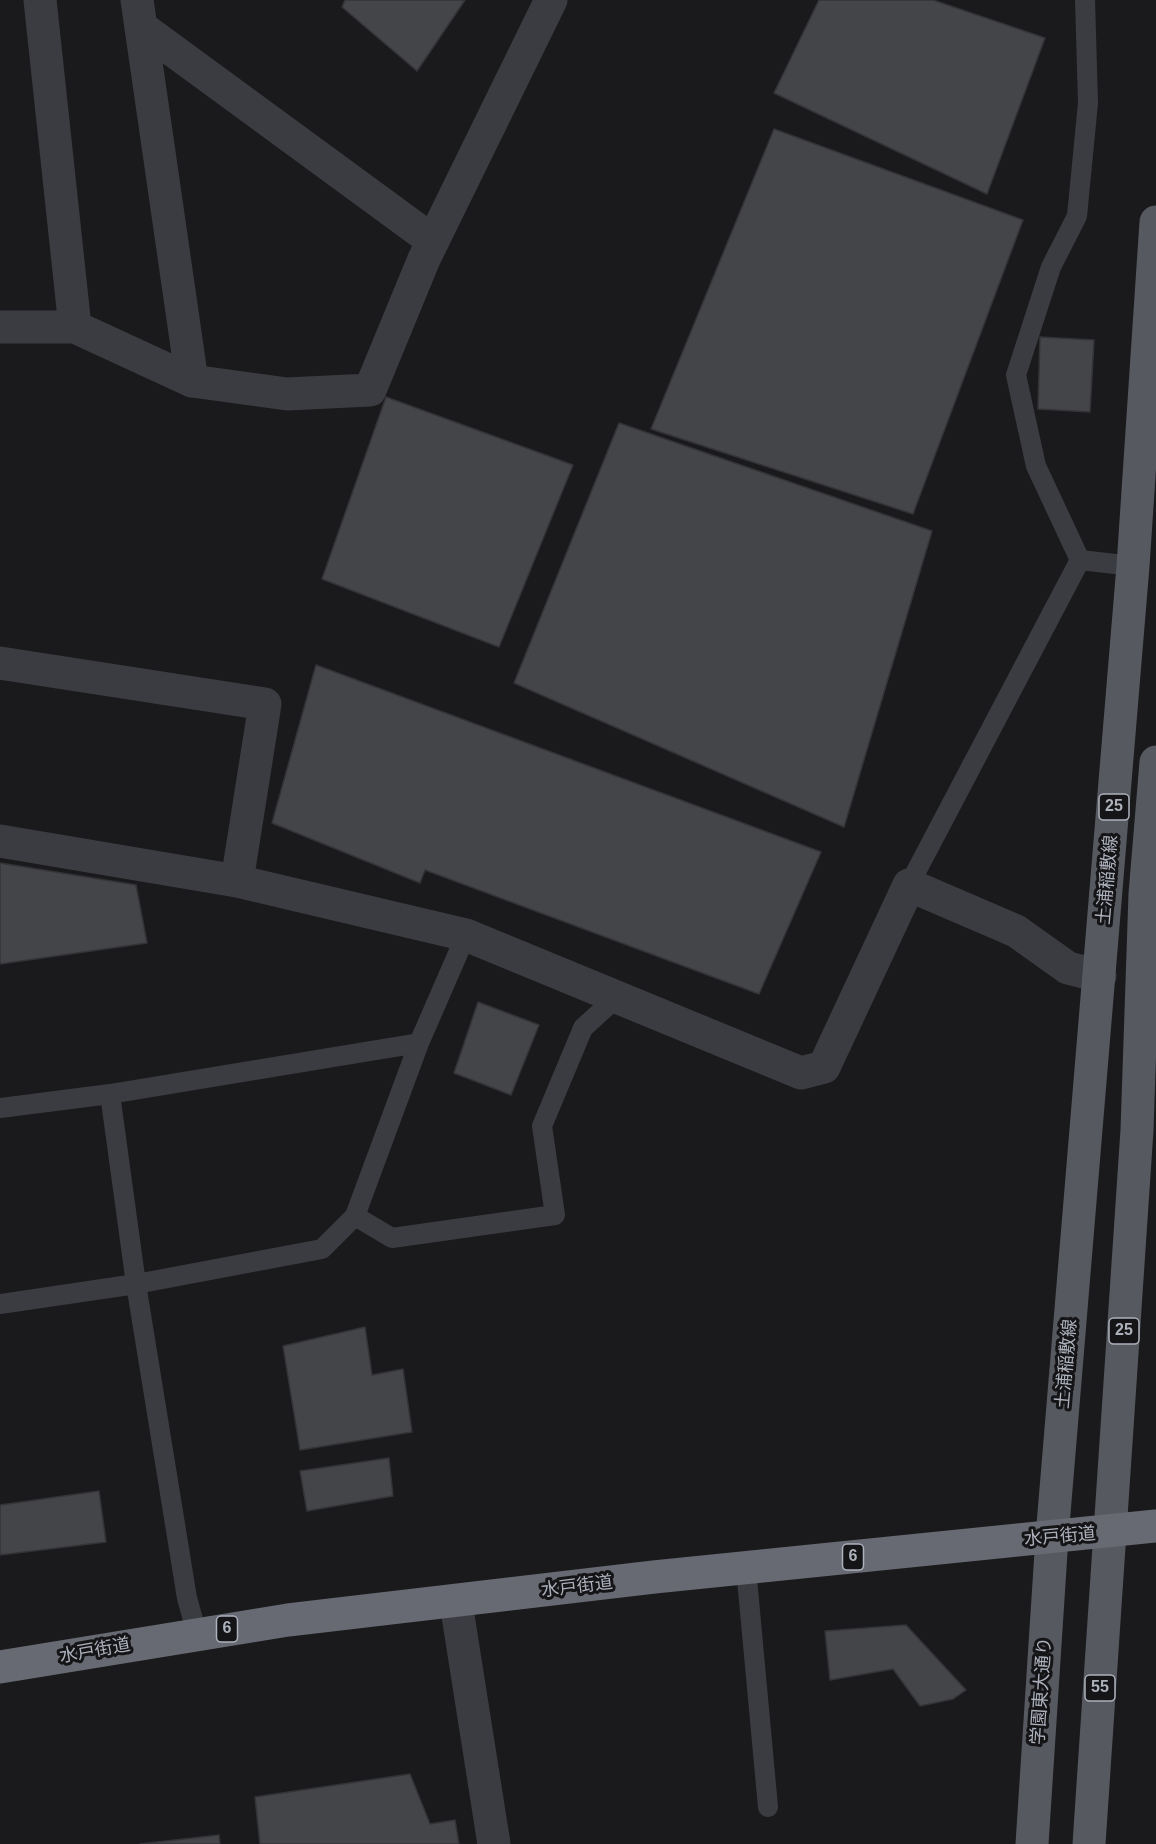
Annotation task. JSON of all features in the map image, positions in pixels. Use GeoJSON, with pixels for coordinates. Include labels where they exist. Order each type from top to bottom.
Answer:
{"type":"FeatureCollection","features":[{"type":"Feature","properties":{"kind":"highway","name":"水戸街道"},"geometry":{"type":"LineString","coordinates":[[0,1667],[288,1620],[456,1603],[746,1568],[1156,1526]]}},
{"type":"Feature","properties":{"kind":"main road","name":"土浦稲敷線"},"geometry":{"type":"LineString","coordinates":[[1052,1537],[1133,566],[1156,222]]}},
{"type":"Feature","properties":{"kind":"main road","name":"土浦稲敷線"},"geometry":{"type":"LineString","coordinates":[[1111,1532],[1137,1130],[1144,894],[1156,762]]}},
{"type":"Feature","properties":{"kind":"main road","name":"55"},"geometry":{"type":"LineString","coordinates":[[1089,1844],[1111,1532]]}},
{"type":"Feature","properties":{"kind":"main road","name":"学園東大通り"},"geometry":{"type":"LineString","coordinates":[[1032,1844],[1052,1537]]}},
{"type":"Feature","properties":{"kind":"street"},"geometry":{"type":"LineString","coordinates":[[40,0],[75,327]]}},
{"type":"Feature","properties":{"kind":"street"},"geometry":{"type":"LineString","coordinates":[[0,327],[75,327],[192,381],[287,394],[370,390],[433,241],[551,0]]}},
{"type":"Feature","properties":{"kind":"street"},"geometry":{"type":"LineString","coordinates":[[139,14],[192,381]]}},
{"type":"Feature","properties":{"kind":"street"},"geometry":{"type":"LineString","coordinates":[[139,14],[433,241]]}},
{"type":"Feature","properties":{"kind":"street"},"geometry":{"type":"LineString","coordinates":[[0,663],[265,704],[237,881]]}},
{"type":"Feature","properties":{"kind":"street"},"geometry":{"type":"LineString","coordinates":[[0,841],[237,881],[466,934],[801,1074],[824,1067],[909,885],[1016,932],[1068,968],[1100,976]]}},
{"type":"Feature","properties":{"kind":"street"},"geometry":{"type":"LineString","coordinates":[[456,1603],[494,1844]]}},
{"type":"Feature","properties":{"kind":"lane"},"geometry":{"type":"LineString","coordinates":[[1080,560],[1036,466],[1016,375],[1052,267],[1077,216],[1088,103],[1084,0]]}},
{"type":"Feature","properties":{"kind":"lane"},"geometry":{"type":"LineString","coordinates":[[1080,560],[1133,566]]}},
{"type":"Feature","properties":{"kind":"lane"},"geometry":{"type":"LineString","coordinates":[[909,885],[1080,560]]}},
{"type":"Feature","properties":{"kind":"lane"},"geometry":{"type":"LineString","coordinates":[[0,1304],[136,1284],[322,1249],[355,1216],[419,1043],[466,934]]}},
{"type":"Feature","properties":{"kind":"lane"},"geometry":{"type":"LineString","coordinates":[[355,1216],[392,1238],[555,1215],[542,1126],[583,1028],[618,996]]}},
{"type":"Feature","properties":{"kind":"lane"},"geometry":{"type":"LineString","coordinates":[[0,1108],[110,1094],[419,1043]]}},
{"type":"Feature","properties":{"kind":"lane"},"geometry":{"type":"LineString","coordinates":[[110,1094],[136,1284],[187,1598],[198,1634]]}},
{"type":"Feature","properties":{"kind":"lane"},"geometry":{"type":"LineString","coordinates":[[746,1568],[768,1807]]}},
{"type":"Feature","properties":{"kind":"building"},"geometry":{"type":"Polygon","coordinates":[[[345,0],[465,0],[417,71],[342,7],[345,0]]]}},
{"type":"Feature","properties":{"kind":"building"},"geometry":{"type":"Polygon","coordinates":[[[819,0],[933,0],[1045,38],[987,194],[774,93],[819,0]]]}},
{"type":"Feature","properties":{"kind":"building"},"geometry":{"type":"Polygon","coordinates":[[[774,129],[1023,220],[913,514],[651,429],[774,129]]]}},
{"type":"Feature","properties":{"kind":"building"},"geometry":{"type":"Polygon","coordinates":[[[1040,337],[1094,340],[1090,412],[1038,409],[1040,337]]]}},
{"type":"Feature","properties":{"kind":"building"},"geometry":{"type":"Polygon","coordinates":[[[386,397],[573,465],[499,647],[322,579],[386,397]]]}},
{"type":"Feature","properties":{"kind":"building"},"geometry":{"type":"Polygon","coordinates":[[[619,423],[932,531],[844,827],[514,683],[619,423]]]}},
{"type":"Feature","properties":{"kind":"building"},"geometry":{"type":"Polygon","coordinates":[[[316,665],[821,852],[759,994],[425,870],[420,883],[272,823],[316,665]]]}},
{"type":"Feature","properties":{"kind":"building"},"geometry":{"type":"Polygon","coordinates":[[[0,863],[136,885],[147,943],[0,964],[0,863]]]}},
{"type":"Feature","properties":{"kind":"building"},"geometry":{"type":"Polygon","coordinates":[[[478,1002],[539,1025],[511,1095],[454,1073],[478,1002]]]}},
{"type":"Feature","properties":{"kind":"building"},"geometry":{"type":"Polygon","coordinates":[[[365,1327],[372,1375],[403,1369],[412,1432],[300,1450],[283,1346],[365,1327]]]}},
{"type":"Feature","properties":{"kind":"building"},"geometry":{"type":"Polygon","coordinates":[[[389,1458],[393,1496],[307,1511],[300,1471],[389,1458]]]}},
{"type":"Feature","properties":{"kind":"building"},"geometry":{"type":"Polygon","coordinates":[[[99,1491],[106,1542],[0,1555],[0,1505],[99,1491]]]}},
{"type":"Feature","properties":{"kind":"building"},"geometry":{"type":"Polygon","coordinates":[[[906,1625],[966,1690],[953,1699],[920,1706],[893,1669],[830,1680],[825,1631],[906,1625]]]}},
{"type":"Feature","properties":{"kind":"building"},"geometry":{"type":"Polygon","coordinates":[[[410,1774],[430,1824],[455,1820],[459,1844],[260,1844],[255,1797],[410,1774]]]}},
{"type":"Feature","properties":{"kind":"building"},"geometry":{"type":"Polygon","coordinates":[[[219,1835],[220,1844],[140,1844],[219,1835]]]}}]}
